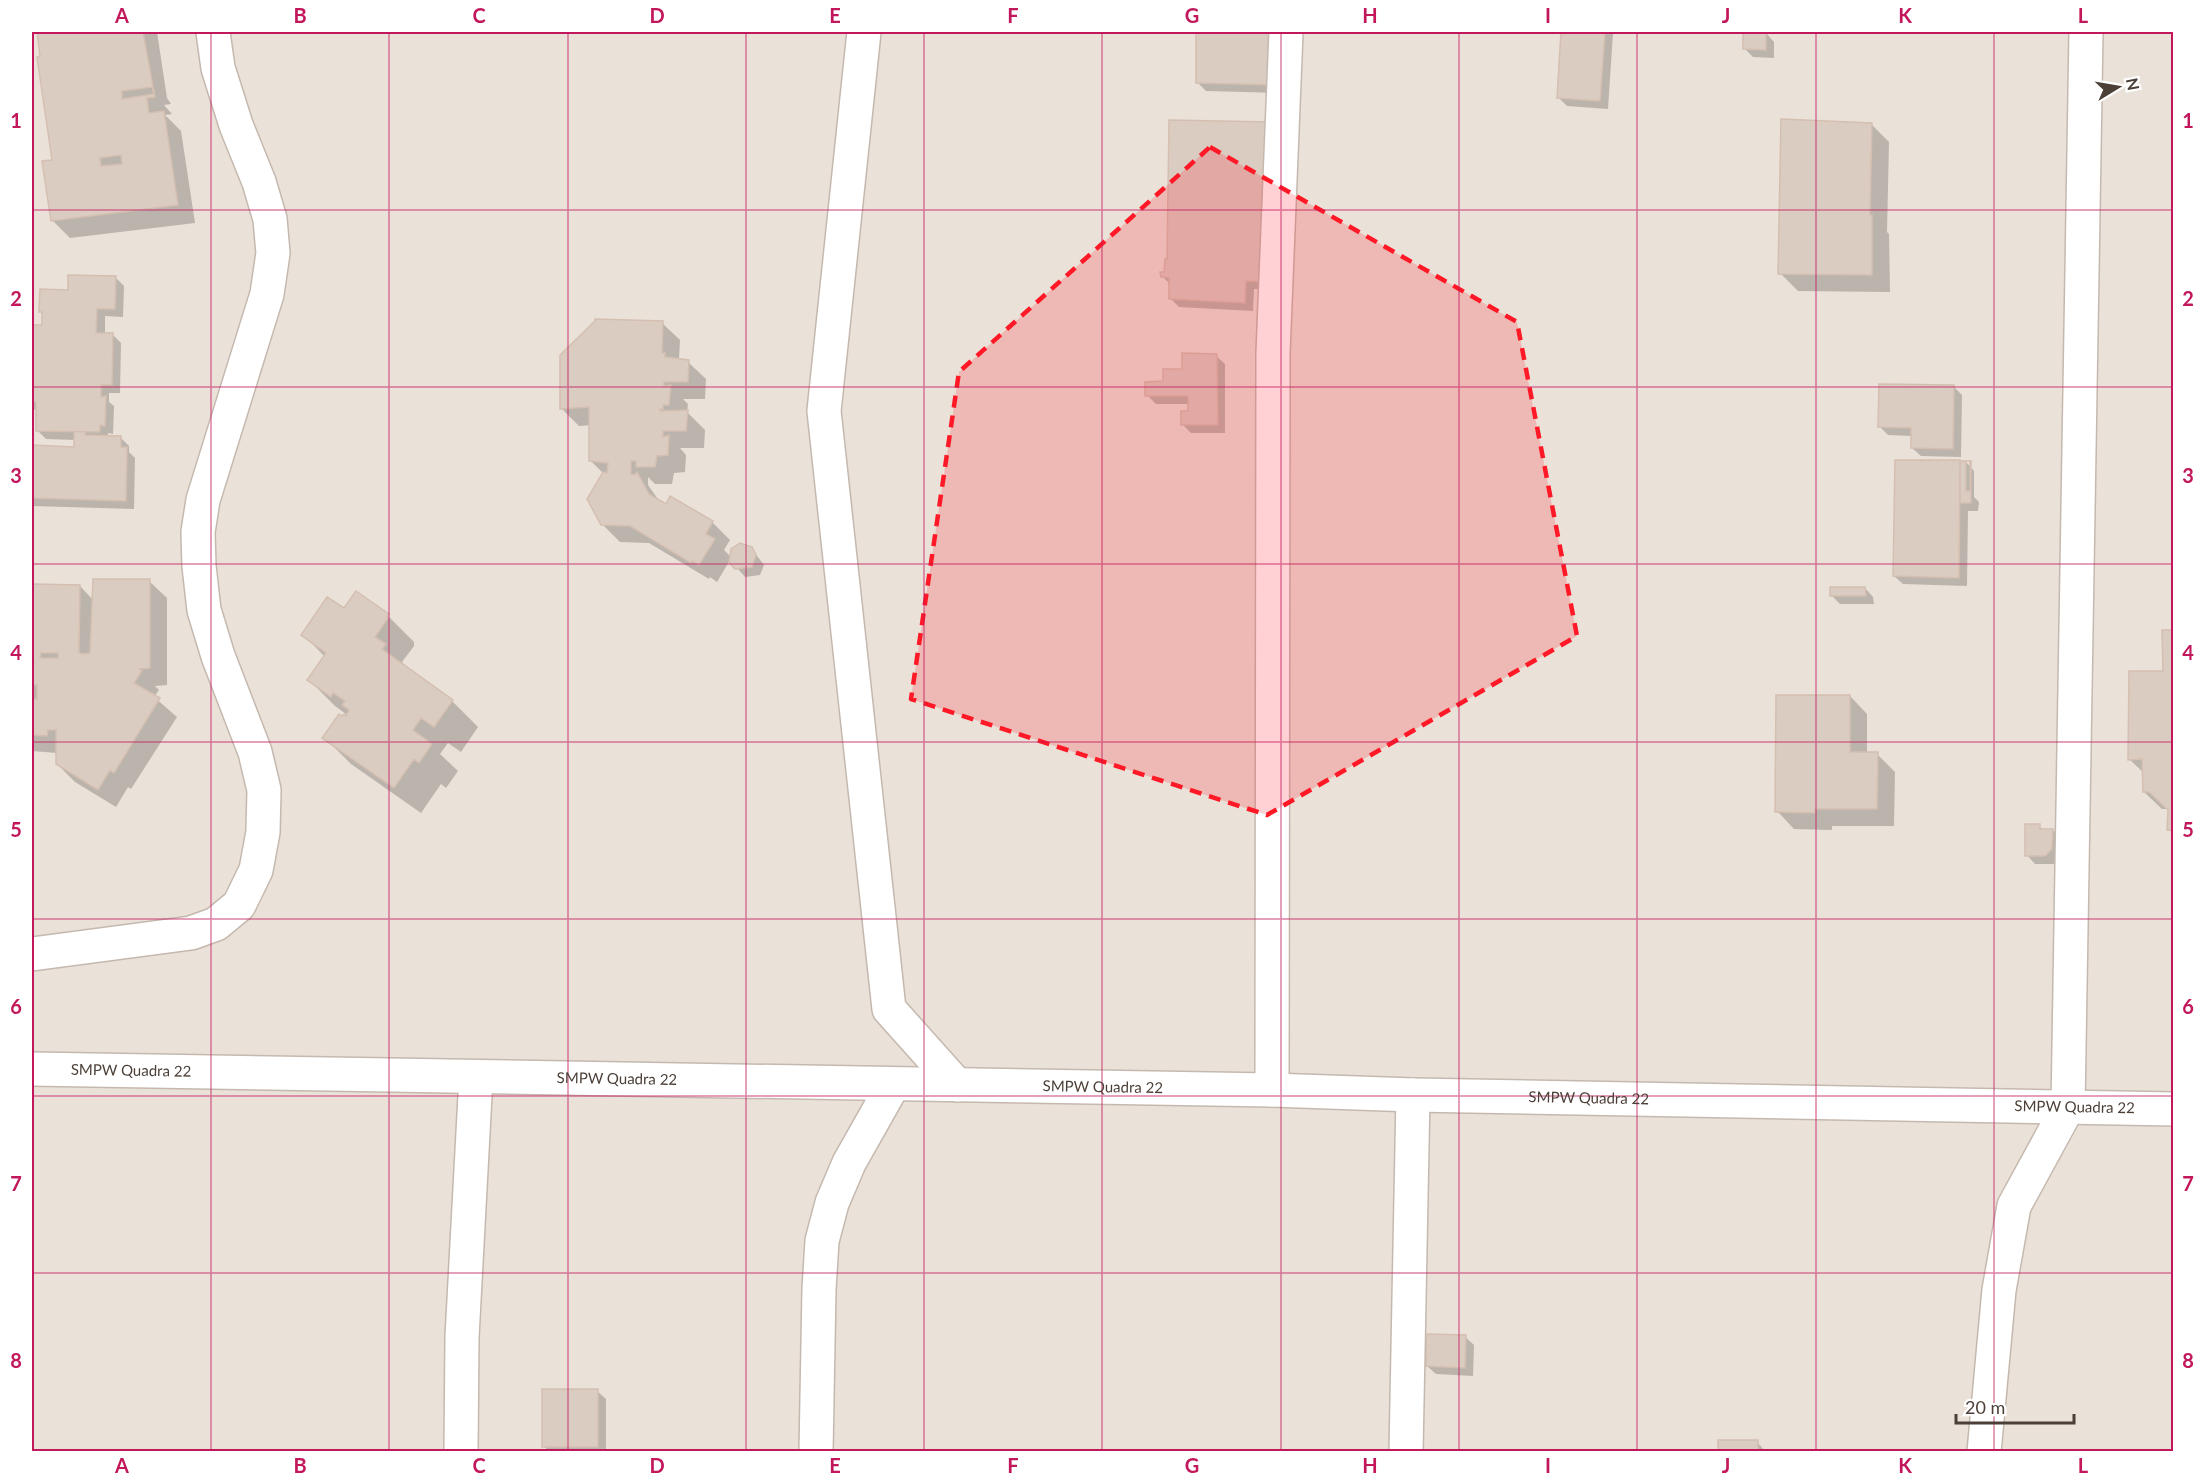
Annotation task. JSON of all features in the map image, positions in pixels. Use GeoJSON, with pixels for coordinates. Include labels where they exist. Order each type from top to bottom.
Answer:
{"type":"FeatureCollection","features":[{"type":"Feature","properties":{"kind":"street"},"geometry":{"type":"LineString","coordinates":[[32,954],[191,933],[208,927],[216,924],[239,905],[256,870],[263,832],[264,790],[255,752],[218,656],[204,609],[198,531],[203,500],[267,294],[273,253],[270,219],[260,182],[236,125],[218,68],[213,32]]}},
{"type":"Feature","properties":{"kind":"street"},"geometry":{"type":"LineString","coordinates":[[864,32],[824,411],[889,1009],[957,1085]]}},
{"type":"Feature","properties":{"kind":"street"},"geometry":{"type":"LineString","coordinates":[[1272,1090],[1273,353],[1286,32]]}},
{"type":"Feature","properties":{"kind":"street"},"geometry":{"type":"LineString","coordinates":[[1984,1452],[1999,1290],[2014,1206],[2068,1107],[2086,32]]}},
{"type":"Feature","properties":{"kind":"street","name":"SMPW Quadra 22"},"geometry":{"type":"LineString","coordinates":[[32,1069],[1272,1090],[1413,1095],[2174,1109]]}},
{"type":"Feature","properties":{"kind":"street"},"geometry":{"type":"LineString","coordinates":[[461,1452],[462,1337],[476,1077]]}},
{"type":"Feature","properties":{"kind":"street"},"geometry":{"type":"LineString","coordinates":[[816,1452],[822,1241],[832,1203],[849,1162],[893,1085]]}},
{"type":"Feature","properties":{"kind":"street"},"geometry":{"type":"LineString","coordinates":[[1406,1452],[1413,1095]]}},
{"type":"Feature","properties":{"kind":"highlighted area"},"geometry":{"type":"Polygon","coordinates":[[[1210,147],[1517,322],[1577,636],[1267,815],[911,699],[959,372],[1210,147]]]}},
{"type":"Feature","properties":{"kind":"shaded area"},"geometry":{"type":"Polygon","coordinates":[[[32,32],[2173,32],[2173,1451],[32,1451],[32,32]]]}},
{"type":"Feature","properties":{"kind":"building"},"geometry":{"type":"Polygon","coordinates":[[[37,32],[143,32],[155,97],[147,98],[149,113],[164,111],[178,205],[51,221],[42,161],[52,160],[37,57],[40,56],[37,32]],[[152,87],[122,91],[122,99],[154,94],[152,87]],[[121,155],[100,158],[101,166],[122,164],[121,155]]]}},
{"type":"Feature","properties":{"kind":"building"},"geometry":{"type":"Polygon","coordinates":[[[1196,32],[1279,32],[1278,85],[1196,83],[1196,32]]]}},
{"type":"Feature","properties":{"kind":"building"},"geometry":{"type":"Polygon","coordinates":[[[1561,32],[1605,32],[1600,101],[1557,98],[1561,32]]]}},
{"type":"Feature","properties":{"kind":"building"},"geometry":{"type":"Polygon","coordinates":[[[1743,32],[1766,32],[1766,50],[1743,49],[1743,32]]]}},
{"type":"Feature","properties":{"kind":"building"},"geometry":{"type":"Polygon","coordinates":[[[1781,119],[1872,123],[1870,215],[1872,215],[1872,275],[1778,274],[1781,119]]]}},
{"type":"Feature","properties":{"kind":"building"},"geometry":{"type":"Polygon","coordinates":[[[1169,120],[1277,122],[1272,282],[1246,281],[1245,303],[1169,299],[1169,278],[1161,277],[1160,272],[1164,272],[1165,259],[1167,259],[1169,120]]]}},
{"type":"Feature","properties":{"kind":"building"},"geometry":{"type":"Polygon","coordinates":[[[68,275],[116,276],[115,309],[97,309],[96,333],[113,333],[112,385],[101,385],[101,397],[106,396],[105,426],[100,425],[100,432],[36,431],[36,402],[32,402],[32,325],[42,325],[42,312],[39,312],[40,289],[68,290],[68,275]]]}},
{"type":"Feature","properties":{"kind":"building"},"geometry":{"type":"Polygon","coordinates":[[[595,319],[663,321],[662,353],[665,353],[665,357],[689,360],[688,382],[664,382],[664,386],[671,385],[669,405],[663,405],[663,409],[660,409],[660,411],[688,410],[686,431],[663,431],[663,437],[669,435],[668,455],[657,456],[655,467],[636,467],[636,461],[631,461],[631,474],[635,475],[637,472],[649,494],[666,504],[670,496],[713,521],[706,534],[715,539],[699,565],[692,561],[691,563],[630,526],[601,525],[587,499],[603,472],[607,473],[608,463],[589,461],[589,407],[560,409],[560,355],[595,319]]]}},
{"type":"Feature","properties":{"kind":"building"},"geometry":{"type":"Polygon","coordinates":[[[1182,353],[1217,354],[1218,425],[1181,425],[1181,411],[1188,411],[1188,396],[1145,396],[1145,382],[1163,381],[1163,369],[1182,369],[1182,353]]]}},
{"type":"Feature","properties":{"kind":"building"},"geometry":{"type":"Polygon","coordinates":[[[1879,384],[1954,385],[1953,449],[1911,448],[1911,428],[1878,427],[1879,384]]]}},
{"type":"Feature","properties":{"kind":"building"},"geometry":{"type":"Polygon","coordinates":[[[74,432],[86,432],[85,435],[121,436],[121,447],[127,447],[126,501],[32,498],[32,445],[74,447],[74,432]]]}},
{"type":"Feature","properties":{"kind":"building"},"geometry":{"type":"Polygon","coordinates":[[[1895,460],[1960,460],[1959,578],[1893,576],[1895,460]]]}},
{"type":"Feature","properties":{"kind":"building"},"geometry":{"type":"Polygon","coordinates":[[[1960,461],[1966,461],[1966,491],[1970,491],[1971,461],[1971,503],[1960,503],[1960,461]]]}},
{"type":"Feature","properties":{"kind":"building"},"geometry":{"type":"Polygon","coordinates":[[[740,543],[752,547],[756,555],[752,567],[735,569],[729,562],[731,549],[740,543]]]}},
{"type":"Feature","properties":{"kind":"building"},"geometry":{"type":"Polygon","coordinates":[[[93,579],[150,579],[150,668],[139,669],[142,671],[134,683],[160,698],[114,773],[110,770],[98,790],[56,764],[56,730],[48,730],[47,736],[32,735],[32,699],[37,699],[37,685],[32,685],[32,584],[80,585],[79,652],[90,653],[93,579]],[[41,653],[40,658],[58,658],[58,653],[41,653]]]}},
{"type":"Feature","properties":{"kind":"building"},"geometry":{"type":"Polygon","coordinates":[[[1830,587],[1865,587],[1866,596],[1830,596],[1830,587]]]}},
{"type":"Feature","properties":{"kind":"building"},"geometry":{"type":"Polygon","coordinates":[[[356,591],[389,614],[375,637],[386,644],[382,649],[453,700],[434,727],[421,718],[413,730],[432,744],[419,763],[414,759],[394,788],[322,738],[339,714],[346,716],[349,710],[342,705],[345,701],[333,693],[331,697],[307,680],[326,653],[301,635],[327,597],[344,608],[356,591]]]}},
{"type":"Feature","properties":{"kind":"building"},"geometry":{"type":"Polygon","coordinates":[[[2162,630],[2174,630],[2174,830],[2167,830],[2168,810],[2149,792],[2143,792],[2142,759],[2128,760],[2129,671],[2163,671],[2162,630]]]}},
{"type":"Feature","properties":{"kind":"building"},"geometry":{"type":"Polygon","coordinates":[[[1776,695],[1850,695],[1850,752],[1878,752],[1877,809],[1815,809],[1815,813],[1775,812],[1776,695]]]}},
{"type":"Feature","properties":{"kind":"building"},"geometry":{"type":"Polygon","coordinates":[[[2025,824],[2040,824],[2040,829],[2053,829],[2052,849],[2045,856],[2025,856],[2025,824]]]}},
{"type":"Feature","properties":{"kind":"building"},"geometry":{"type":"Polygon","coordinates":[[[1426,1334],[1466,1335],[1465,1368],[1426,1366],[1426,1334]]]}},
{"type":"Feature","properties":{"kind":"building"},"geometry":{"type":"Polygon","coordinates":[[[542,1389],[598,1389],[598,1447],[542,1447],[542,1389]]]}},
{"type":"Feature","properties":{"kind":"building"},"geometry":{"type":"Polygon","coordinates":[[[1718,1440],[1758,1440],[1758,1452],[1718,1452],[1718,1440]]]}}]}
